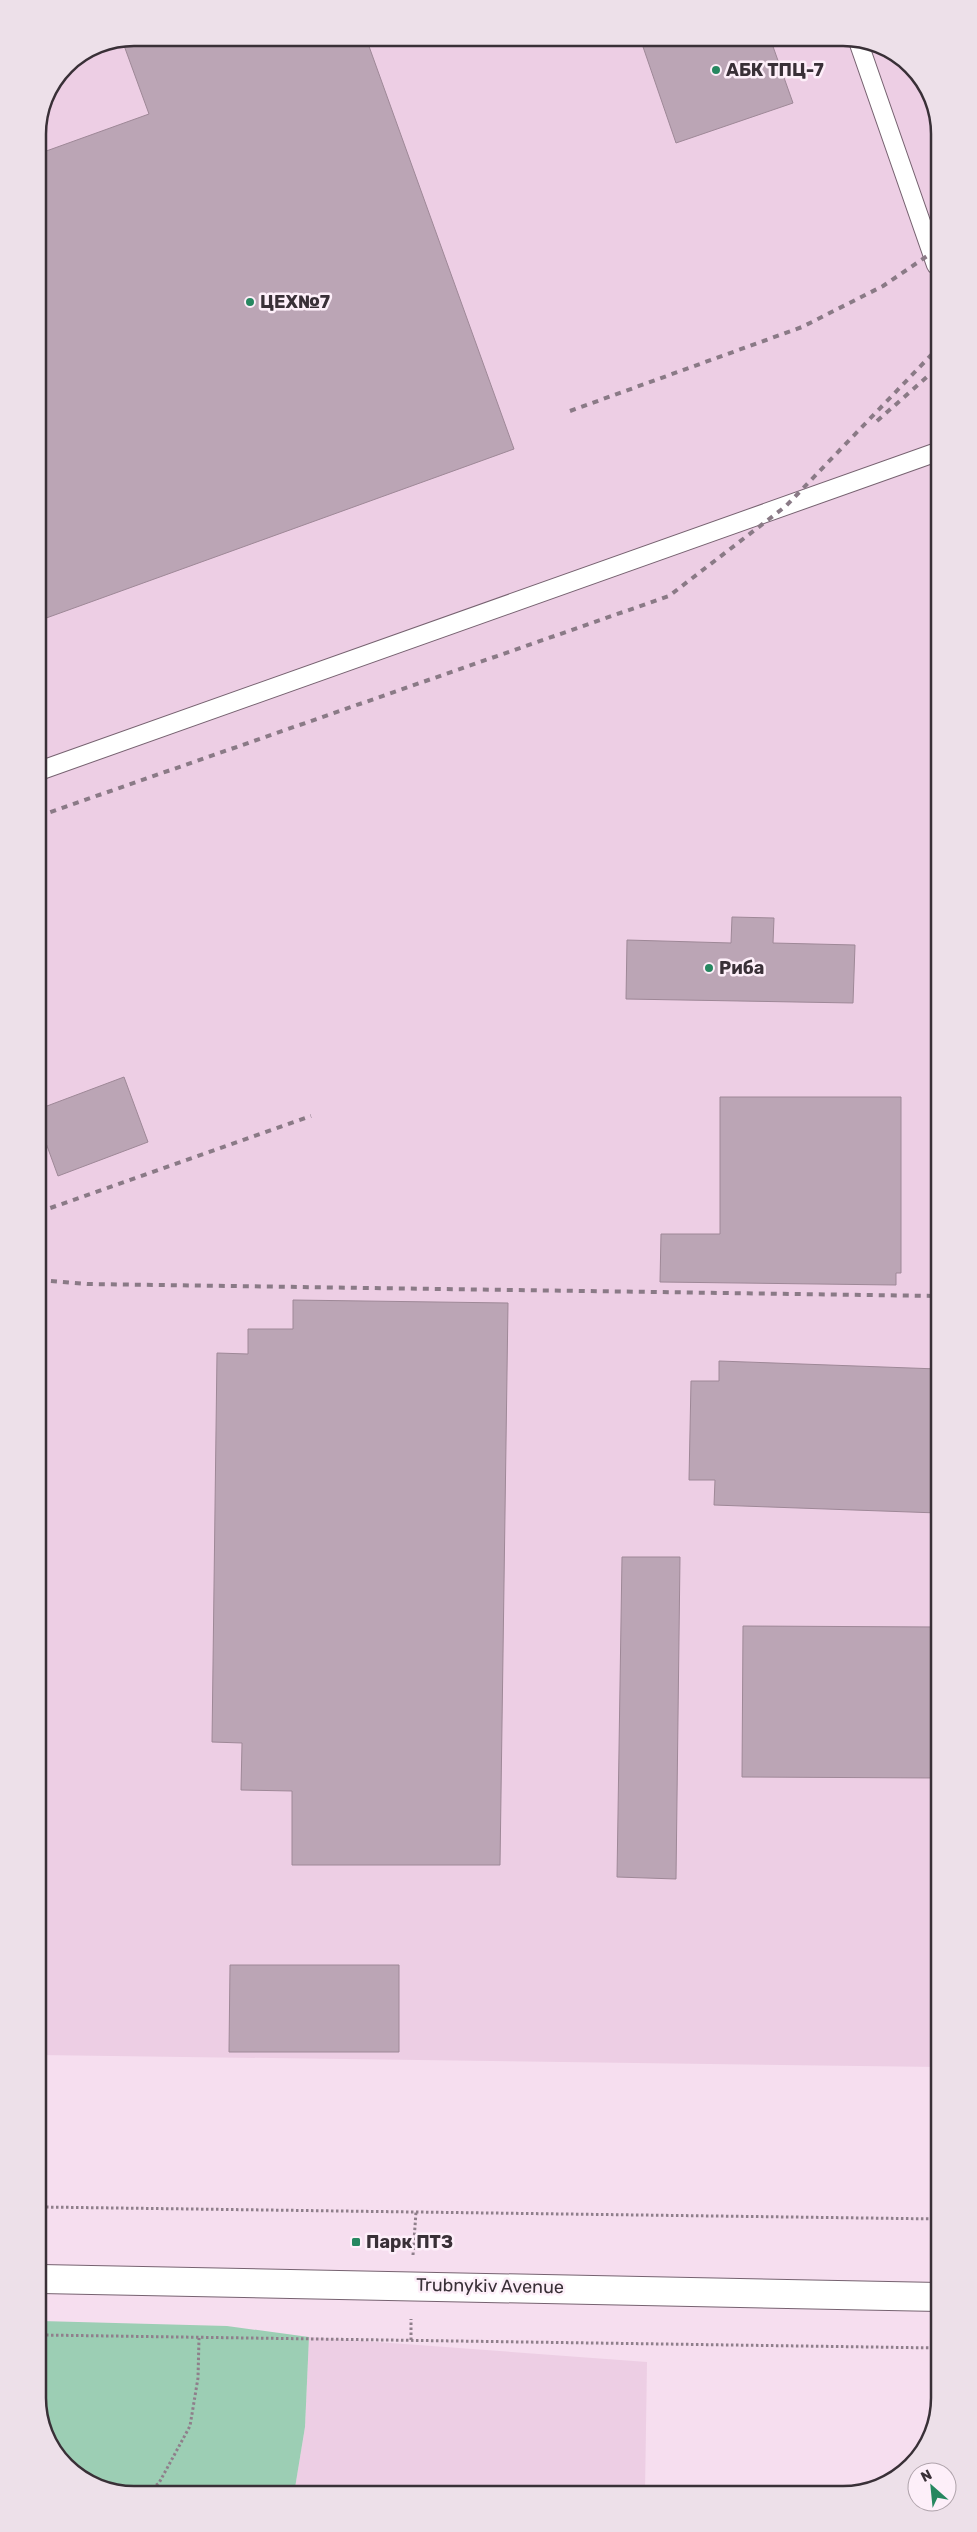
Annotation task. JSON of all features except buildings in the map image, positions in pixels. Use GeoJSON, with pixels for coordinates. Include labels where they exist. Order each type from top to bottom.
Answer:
{"type":"FeatureCollection","features":[{"type":"Feature","properties":{"kind":"main road","name":"Trubnykiv Avenue"},"geometry":{"type":"LineString","coordinates":[[46,2278],[931,2297]]}},
{"type":"Feature","properties":{"kind":"lane"},"geometry":{"type":"LineString","coordinates":[[860,48],[931,251]]}},
{"type":"Feature","properties":{"kind":"lane"},"geometry":{"type":"LineString","coordinates":[[46,769],[931,454]]}},
{"type":"Feature","properties":{"kind":"path"},"geometry":{"type":"LineString","coordinates":[[46,2207],[931,2219]]}},
{"type":"Feature","properties":{"kind":"path"},"geometry":{"type":"LineString","coordinates":[[46,2335],[931,2348]]}},
{"type":"Feature","properties":{"kind":"path"},"geometry":{"type":"LineString","coordinates":[[154,2486],[159,2482],[190,2426],[198,2378],[199,2338]]}},
{"type":"Feature","properties":{"kind":"shaded area"},"geometry":{"type":"Polygon","coordinates":[[[135,46],[848,46],[871,51],[887,58],[909,76],[924,101],[928,112],[931,135],[931,2067],[46,2055],[46,129],[49,112],[55,96],[68,76],[90,58],[101,53],[112,49],[135,46]]]}},
{"type":"Feature","properties":{"kind":"shaded area"},"geometry":{"type":"Polygon","coordinates":[[[309,2337],[647,2362],[645,2486],[295,2486],[305,2427],[309,2337]]]}},
{"type":"Feature","properties":{"kind":"green space"},"geometry":{"type":"Polygon","coordinates":[[[46,2321],[227,2326],[309,2337],[305,2427],[295,2486],[129,2486],[101,2479],[90,2474],[72,2460],[55,2436],[49,2420],[46,2397],[46,2321]]]}},
{"type":"Feature","properties":{"kind":"railway"},"geometry":{"type":"LineString","coordinates":[[570,411],[802,327],[883,286],[931,253]]}},
{"type":"Feature","properties":{"kind":"railway"},"geometry":{"type":"LineString","coordinates":[[46,814],[669,596],[786,506],[931,355]]}},
{"type":"Feature","properties":{"kind":"railway"},"geometry":{"type":"LineString","coordinates":[[877,421],[931,373]]}},
{"type":"Feature","properties":{"kind":"railway"},"geometry":{"type":"LineString","coordinates":[[46,1210],[311,1116]]}},
{"type":"Feature","properties":{"kind":"railway"},"geometry":{"type":"LineString","coordinates":[[46,1281],[87,1284],[931,1296]]}},
{"type":"Feature","properties":{"kind":"place","name":"АБК ТПЦ-7"},"geometry":{"type":"Point","coordinates":[716,70]}},
{"type":"Feature","properties":{"kind":"place","name":"ЦЕХ№7"},"geometry":{"type":"Point","coordinates":[250,302]}},
{"type":"Feature","properties":{"kind":"place","name":"Риба"},"geometry":{"type":"Point","coordinates":[709,968]}},
{"type":"Feature","properties":{"kind":"place","name":"Парк ПТЗ"},"geometry":{"type":"Point","coordinates":[356,2242]}}]}
